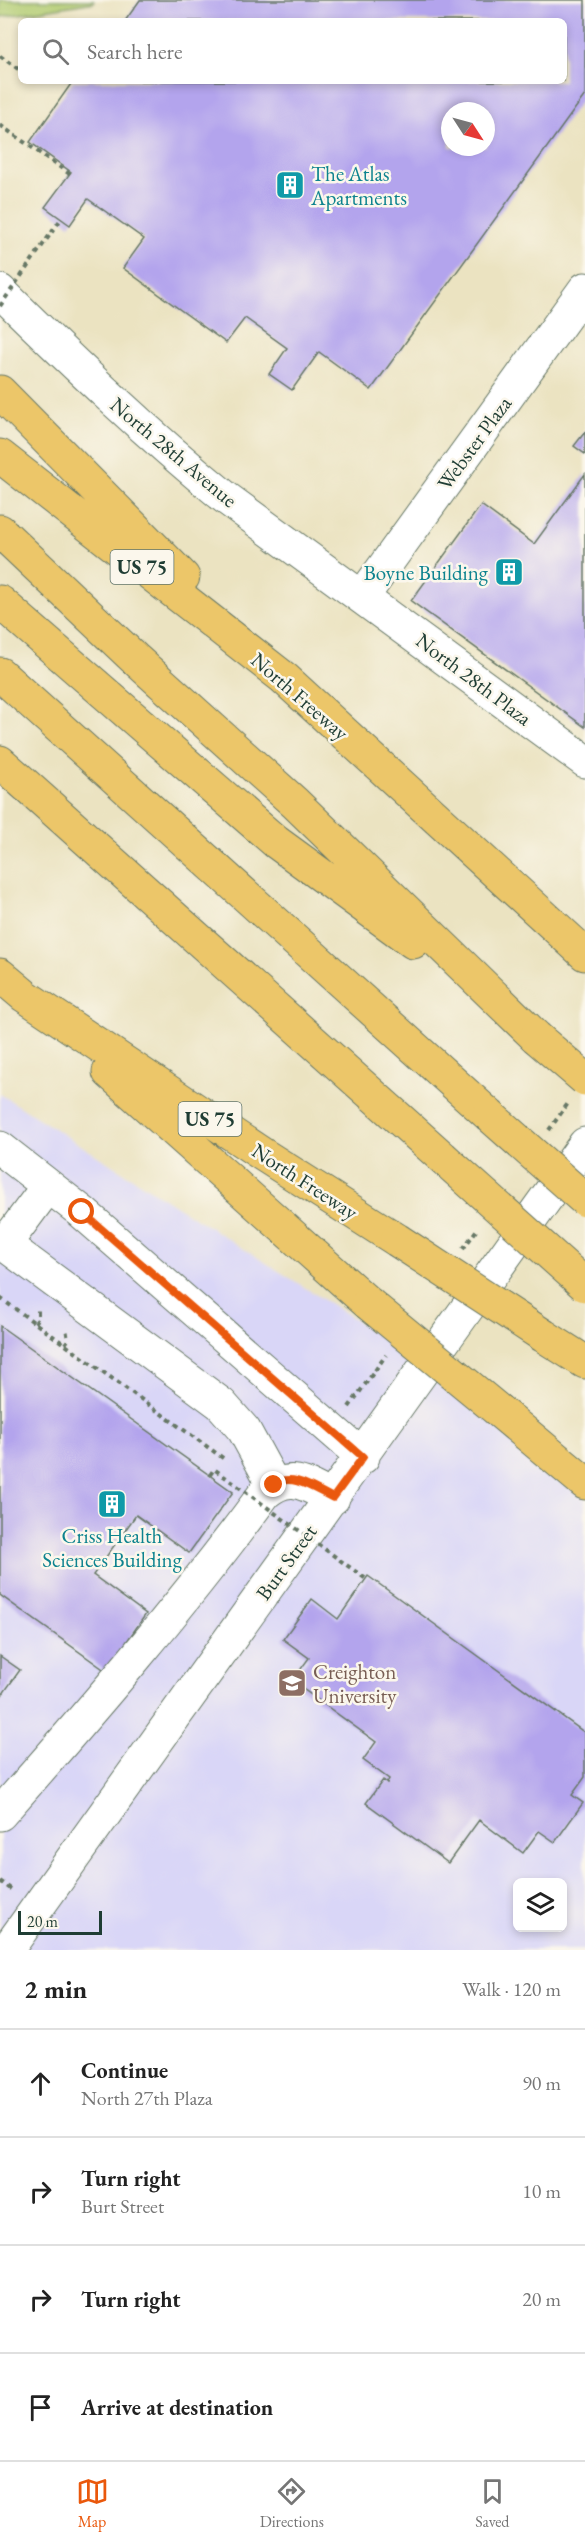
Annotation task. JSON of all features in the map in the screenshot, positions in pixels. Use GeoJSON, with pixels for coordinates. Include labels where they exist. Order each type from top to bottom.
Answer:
{"type":"FeatureCollection","features":[{"type":"Feature","properties":{"kind":"highway"},"geometry":{"type":"LineString","coordinates":[[0,393],[284,678]]}},
{"type":"Feature","properties":{"kind":"highway","name":"North Freeway"},"geometry":{"type":"LineString","coordinates":[[0,456],[284,678],[585,954]]}},
{"type":"Feature","properties":{"kind":"highway"},"geometry":{"type":"LineString","coordinates":[[0,531],[134,658],[295,803],[504,1008],[585,1079]]}},
{"type":"Feature","properties":{"kind":"highway"},"geometry":{"type":"LineString","coordinates":[[0,602],[276,842],[504,1008]]}},
{"type":"Feature","properties":{"kind":"highway"},"geometry":{"type":"LineString","coordinates":[[0,674],[585,1200]]}},
{"type":"Feature","properties":{"kind":"highway"},"geometry":{"type":"LineString","coordinates":[[0,762],[585,1285]]}},
{"type":"Feature","properties":{"kind":"highway","name":"North Freeway"},"geometry":{"type":"LineString","coordinates":[[0,975],[25,996],[262,1154],[585,1362]]}},
{"type":"Feature","properties":{"kind":"highway"},"geometry":{"type":"LineString","coordinates":[[25,996],[279,1226],[585,1483]]}},
{"type":"Feature","properties":{"kind":"street","name":"Webster Plaza"},"geometry":{"type":"LineString","coordinates":[[363,596],[585,289]]}},
{"type":"Feature","properties":{"kind":"street","name":"North 28th Avenue"},"geometry":{"type":"LineString","coordinates":[[0,291],[91,381],[177,458],[247,514],[363,596]]}},
{"type":"Feature","properties":{"kind":"street","name":"North 28th Plaza"},"geometry":{"type":"LineString","coordinates":[[363,596],[585,761]]}},
{"type":"Feature","properties":{"kind":"street","name":"Burt Street"},"geometry":{"type":"LineString","coordinates":[[7,1950],[363,1457],[585,1144]]}},
{"type":"Feature","properties":{"kind":"street"},"geometry":{"type":"LineString","coordinates":[[0,1149],[82,1212],[363,1457]]}},
{"type":"Feature","properties":{"kind":"street"},"geometry":{"type":"LineString","coordinates":[[48,1186],[2,1243],[221,1404],[244,1430],[269,1475],[279,1482],[298,1480],[333,1498]]}},
{"type":"Feature","properties":{"kind":"street"},"geometry":{"type":"LineString","coordinates":[[0,1814],[108,1693],[177,1607],[265,1493],[269,1475]]}},
{"type":"Feature","properties":{"kind":"path"},"geometry":{"type":"LineString","coordinates":[[0,56],[18,69]]}},
{"type":"Feature","properties":{"kind":"path"},"geometry":{"type":"LineString","coordinates":[[0,125],[71,175]]}},
{"type":"Feature","properties":{"kind":"path"},"geometry":{"type":"LineString","coordinates":[[0,306],[61,219]]}},
{"type":"Feature","properties":{"kind":"path"},"geometry":{"type":"LineString","coordinates":[[0,1298],[37,1321],[251,1477],[269,1475]]}},
{"type":"Feature","properties":{"kind":"path"},"geometry":{"type":"LineString","coordinates":[[210,1475],[214,1469],[366,1580]]}},
{"type":"Feature","properties":{"kind":"path"},"geometry":{"type":"LineString","coordinates":[[0,1881],[12,1890]]}},
{"type":"Feature","properties":{"kind":"shaded area","name":"Creighton University"},"geometry":{"type":"Polygon","coordinates":[[[0,1094],[499,1411],[585,1483],[585,1950],[0,1950],[0,1094]]]}},
{"type":"Feature","properties":{"kind":"green space"},"geometry":{"type":"Polygon","coordinates":[[[0,0],[94,0],[94,2],[0,17],[0,0]]]}},
{"type":"Feature","properties":{"kind":"building","name":"The Atlas Apartments"},"geometry":{"type":"Polygon","coordinates":[[[140,0],[585,0],[585,95],[371,390],[319,352],[292,390],[269,374],[287,348],[245,318],[226,343],[123,268],[144,239],[88,199],[70,225],[45,207],[71,172],[30,142],[71,84],[567,84],[567,18],[127,18],[140,0]]]}},
{"type":"Feature","properties":{"kind":"building"},"geometry":{"type":"Polygon","coordinates":[[[585,432],[585,454],[574,446],[585,432]]]}},
{"type":"Feature","properties":{"kind":"building","name":"Boyne Building"},"geometry":{"type":"Polygon","coordinates":[[[585,474],[585,727],[411,601],[481,505],[534,544],[585,474]]]}},
{"type":"Feature","properties":{"kind":"building","name":"Criss Health Sciences Building"},"geometry":{"type":"Polygon","coordinates":[[[0,1326],[233,1492],[189,1553],[136,1515],[93,1575],[146,1614],[106,1671],[0,1595],[0,1326]]]}},
{"type":"Feature","properties":{"kind":"building"},"geometry":{"type":"Polygon","coordinates":[[[368,1576],[585,1733],[585,1777],[572,1795],[583,1803],[555,1842],[539,1831],[523,1853],[479,1820],[448,1863],[366,1803],[383,1780],[387,1783],[389,1779],[363,1760],[376,1742],[292,1681],[309,1658],[283,1639],[312,1599],[338,1619],[368,1576]]]}},
{"type":"Feature","properties":{"kind":"building"},"geometry":{"type":"Polygon","coordinates":[[[0,1656],[20,1670],[0,1698],[0,1656]]]}},
{"type":"Feature","properties":{"kind":"place","name":"The Atlas Apartments"},"geometry":{"type":"Point","coordinates":[290,185]}},
{"type":"Feature","properties":{"kind":"place","name":"Boyne Building"},"geometry":{"type":"Point","coordinates":[509,572]}},
{"type":"Feature","properties":{"kind":"place","name":"Criss Health Sciences Building"},"geometry":{"type":"Point","coordinates":[112,1504]}},
{"type":"Feature","properties":{"kind":"place","name":"Creighton University"},"geometry":{"type":"Point","coordinates":[292,1683]}},
{"type":"Feature","properties":{"kind":"route"},"geometry":{"type":"LineString","coordinates":[[82,1212],[363,1457],[333,1498],[298,1480],[279,1482],[274,1485]]}}]}
